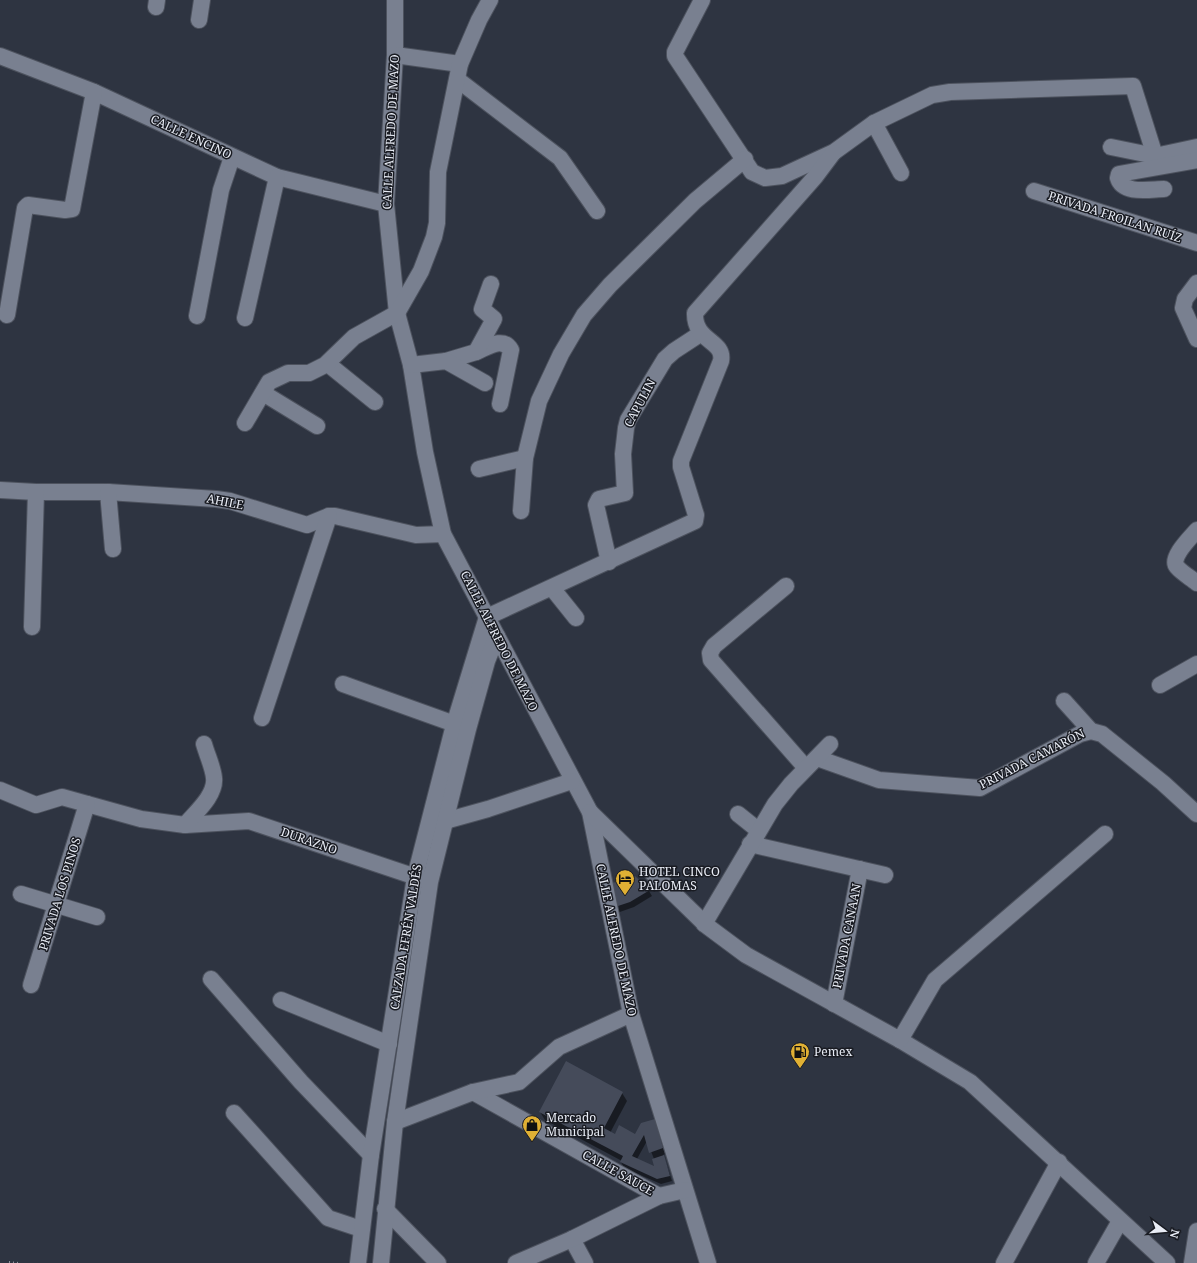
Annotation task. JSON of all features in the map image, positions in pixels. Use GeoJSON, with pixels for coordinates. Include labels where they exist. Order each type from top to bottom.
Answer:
{"type":"FeatureCollection","features":[{"type":"Feature","properties":{"kind":"street"},"geometry":{"type":"LineString","coordinates":[[199,20],[202,0]]}},
{"type":"Feature","properties":{"kind":"street","name":"CALLE ALFREDO DE MAZO"},"geometry":{"type":"LineString","coordinates":[[395,0],[395,55],[386,204],[397,313],[411,365],[425,452],[443,534],[590,812],[631,1014],[708,1263]]}},
{"type":"Feature","properties":{"kind":"street"},"geometry":{"type":"LineString","coordinates":[[245,423],[269,382],[285,374],[311,372],[328,364],[354,337],[397,313],[421,271],[434,237],[437,223],[438,172],[459,72],[478,20],[490,0]]}},
{"type":"Feature","properties":{"kind":"street"},"geometry":{"type":"LineString","coordinates":[[702,0],[675,52],[675,56],[756,175],[765,178],[776,177],[834,152],[874,123],[941,93],[1131,85],[1136,90],[1155,156]]}},
{"type":"Feature","properties":{"kind":"street"},"geometry":{"type":"LineString","coordinates":[[395,55],[459,72],[560,158],[597,211]]}},
{"type":"Feature","properties":{"kind":"street","name":"CALLE ENCINO"},"geometry":{"type":"LineString","coordinates":[[0,56],[94,92],[277,177],[386,204]]}},
{"type":"Feature","properties":{"kind":"street"},"geometry":{"type":"LineString","coordinates":[[7,315],[25,208],[28,205],[65,210],[72,209],[94,92]]}},
{"type":"Feature","properties":{"kind":"street"},"geometry":{"type":"LineString","coordinates":[[874,123],[901,173]]}},
{"type":"Feature","properties":{"kind":"street"},"geometry":{"type":"LineString","coordinates":[[1111,147],[1155,156],[1197,147]]}},
{"type":"Feature","properties":{"kind":"street"},"geometry":{"type":"LineString","coordinates":[[487,617],[694,523],[697,519],[681,461],[721,361],[722,354],[719,348],[700,334],[695,316],[697,309],[815,177],[834,152]]}},
{"type":"Feature","properties":{"kind":"street"},"geometry":{"type":"LineString","coordinates":[[197,316],[221,190],[232,157]]}},
{"type":"Feature","properties":{"kind":"street"},"geometry":{"type":"LineString","coordinates":[[521,511],[525,458],[539,401],[561,354],[584,315],[610,285],[690,207],[745,159]]}},
{"type":"Feature","properties":{"kind":"street"},"geometry":{"type":"LineString","coordinates":[[1164,188],[1132,189],[1119,182],[1119,174],[1197,160]]}},
{"type":"Feature","properties":{"kind":"street"},"geometry":{"type":"LineString","coordinates":[[245,318],[277,177]]}},
{"type":"Feature","properties":{"kind":"street","name":"PRIVADA FROILAN RUÍZ"},"geometry":{"type":"LineString","coordinates":[[1034,191],[1197,243]]}},
{"type":"Feature","properties":{"kind":"street"},"geometry":{"type":"LineString","coordinates":[[1197,283],[1186,299],[1183,308],[1197,339]]}},
{"type":"Feature","properties":{"kind":"street"},"geometry":{"type":"LineString","coordinates":[[476,352],[494,319],[482,309],[491,284]]}},
{"type":"Feature","properties":{"kind":"street","name":"CAPULIN"},"geometry":{"type":"LineString","coordinates":[[609,562],[596,504],[599,499],[625,493],[623,445],[628,420],[665,359],[674,351],[700,334]]}},
{"type":"Feature","properties":{"kind":"street"},"geometry":{"type":"LineString","coordinates":[[411,365],[446,361],[476,352],[500,342],[507,344],[511,350],[500,404]]}},
{"type":"Feature","properties":{"kind":"street"},"geometry":{"type":"LineString","coordinates":[[446,361],[485,383]]}},
{"type":"Feature","properties":{"kind":"street"},"geometry":{"type":"LineString","coordinates":[[328,364],[375,402]]}},
{"type":"Feature","properties":{"kind":"street"},"geometry":{"type":"LineString","coordinates":[[263,393],[317,426]]}},
{"type":"Feature","properties":{"kind":"street"},"geometry":{"type":"LineString","coordinates":[[479,468],[525,458]]}},
{"type":"Feature","properties":{"kind":"street","name":"AHILE"},"geometry":{"type":"LineString","coordinates":[[0,490],[36,492],[108,492],[223,499],[308,525],[329,516]]}},
{"type":"Feature","properties":{"kind":"street"},"geometry":{"type":"LineString","coordinates":[[32,627],[36,492]]}},
{"type":"Feature","properties":{"kind":"street"},"geometry":{"type":"LineString","coordinates":[[108,492],[113,549]]}},
{"type":"Feature","properties":{"kind":"street"},"geometry":{"type":"LineString","coordinates":[[262,718],[329,516],[416,535],[443,534]]}},
{"type":"Feature","properties":{"kind":"street"},"geometry":{"type":"LineString","coordinates":[[1197,530],[1177,555],[1175,562],[1177,567],[1197,583]]}},
{"type":"Feature","properties":{"kind":"street"},"geometry":{"type":"LineString","coordinates":[[786,586],[714,646],[710,656],[711,660],[812,763]]}},
{"type":"Feature","properties":{"kind":"street"},"geometry":{"type":"LineString","coordinates":[[552,588],[576,618]]}},
{"type":"Feature","properties":{"kind":"street","name":"CALZADA EFRÉN VALDÉS"},"geometry":{"type":"LineString","coordinates":[[358,1263],[371,1155],[395,1006],[422,879],[461,727],[487,617]]}},
{"type":"Feature","properties":{"kind":"street","name":"CALZADA EFRÉN VALDÉS"},"geometry":{"type":"LineString","coordinates":[[381,1263],[385,1209],[395,1122],[412,1008],[422,879],[445,820],[461,727],[497,636]]}},
{"type":"Feature","properties":{"kind":"street"},"geometry":{"type":"LineString","coordinates":[[1160,685],[1197,664]]}},
{"type":"Feature","properties":{"kind":"street"},"geometry":{"type":"LineString","coordinates":[[343,684],[461,727]]}},
{"type":"Feature","properties":{"kind":"street"},"geometry":{"type":"LineString","coordinates":[[1064,701],[1091,731]]}},
{"type":"Feature","properties":{"kind":"street","name":"PRIVADA CAMARÓN"},"geometry":{"type":"LineString","coordinates":[[812,763],[879,780],[980,788],[1080,734],[1091,731],[1102,734],[1163,783],[1197,814]]}},
{"type":"Feature","properties":{"kind":"street"},"geometry":{"type":"LineString","coordinates":[[185,825],[208,797],[213,788],[214,778],[204,744]]}},
{"type":"Feature","properties":{"kind":"street"},"geometry":{"type":"LineString","coordinates":[[704,924],[758,830],[775,804],[830,744]]}},
{"type":"Feature","properties":{"kind":"street"},"geometry":{"type":"LineString","coordinates":[[445,820],[488,809],[572,780]]}},
{"type":"Feature","properties":{"kind":"street","name":"DURAZNO"},"geometry":{"type":"LineString","coordinates":[[0,790],[36,805],[60,797],[129,817],[185,825],[242,821],[256,823],[422,879]]}},
{"type":"Feature","properties":{"kind":"street","name":"PRIVADA LOS PINOS"},"geometry":{"type":"LineString","coordinates":[[31,985],[87,804]]}},
{"type":"Feature","properties":{"kind":"street"},"geometry":{"type":"LineString","coordinates":[[590,812],[704,924],[751,959],[900,1040],[970,1082],[1059,1162],[1120,1221],[1167,1263]]}},
{"type":"Feature","properties":{"kind":"street"},"geometry":{"type":"LineString","coordinates":[[738,814],[758,830]]}},
{"type":"Feature","properties":{"kind":"street"},"geometry":{"type":"LineString","coordinates":[[900,1040],[935,980],[1105,834]]}},
{"type":"Feature","properties":{"kind":"street"},"geometry":{"type":"LineString","coordinates":[[750,844],[860,869]]}},
{"type":"Feature","properties":{"kind":"street","name":"PRIVADA CANAAN"},"geometry":{"type":"LineString","coordinates":[[834,1004],[860,869],[885,875]]}},
{"type":"Feature","properties":{"kind":"street"},"geometry":{"type":"LineString","coordinates":[[21,894],[97,917]]}},
{"type":"Feature","properties":{"kind":"street"},"geometry":{"type":"LineString","coordinates":[[211,979],[301,1082],[371,1155]]}},
{"type":"Feature","properties":{"kind":"street"},"geometry":{"type":"LineString","coordinates":[[281,1000],[389,1044]]}},
{"type":"Feature","properties":{"kind":"street"},"geometry":{"type":"LineString","coordinates":[[395,1006],[412,1008]]}},
{"type":"Feature","properties":{"kind":"street"},"geometry":{"type":"LineString","coordinates":[[395,1122],[473,1092],[522,1081],[558,1047],[631,1014]]}},
{"type":"Feature","properties":{"kind":"street","name":"CALLE SAUCE"},"geometry":{"type":"LineString","coordinates":[[473,1092],[659,1196]]}},
{"type":"Feature","properties":{"kind":"street"},"geometry":{"type":"LineString","coordinates":[[234,1113],[328,1218],[361,1229]]}},
{"type":"Feature","properties":{"kind":"street"},"geometry":{"type":"LineString","coordinates":[[1004,1263],[1059,1162]]}},
{"type":"Feature","properties":{"kind":"street"},"geometry":{"type":"LineString","coordinates":[[516,1263],[572,1239],[659,1196],[685,1190]]}},
{"type":"Feature","properties":{"kind":"street"},"geometry":{"type":"LineString","coordinates":[[385,1209],[438,1263]]}},
{"type":"Feature","properties":{"kind":"street"},"geometry":{"type":"LineString","coordinates":[[1096,1263],[1120,1221]]}},
{"type":"Feature","properties":{"kind":"street"},"geometry":{"type":"LineString","coordinates":[[1192,1263],[1197,1231]]}},
{"type":"Feature","properties":{"kind":"street"},"geometry":{"type":"LineString","coordinates":[[572,1239],[585,1263]]}},
{"type":"Feature","properties":{"kind":"path"},"geometry":{"type":"LineString","coordinates":[[9,1262],[18,1263]]}},
{"type":"Feature","properties":{"kind":"building","name":"HOTEL CINCO PALOMAS"},"geometry":{"type":"Polygon","coordinates":[[[635,876],[650,890],[630,902],[612,908],[606,885],[635,876]]]}},
{"type":"Feature","properties":{"kind":"building"},"geometry":{"type":"Polygon","coordinates":[[[566,1061],[623,1092],[604,1128],[615,1134],[619,1125],[635,1134],[641,1123],[655,1119],[663,1148],[649,1153],[644,1135],[632,1156],[654,1166],[652,1159],[664,1155],[670,1176],[657,1179],[620,1162],[623,1156],[539,1112],[566,1061]]]}},
{"type":"Feature","properties":{"kind":"place","name":"HOTEL CINCO PALOMAS"},"geometry":{"type":"Point","coordinates":[625,896]}},
{"type":"Feature","properties":{"kind":"place","name":"Pemex"},"geometry":{"type":"Point","coordinates":[800,1069]}},
{"type":"Feature","properties":{"kind":"place","name":"Mercado Municipal"},"geometry":{"type":"Point","coordinates":[532,1142]}}]}
